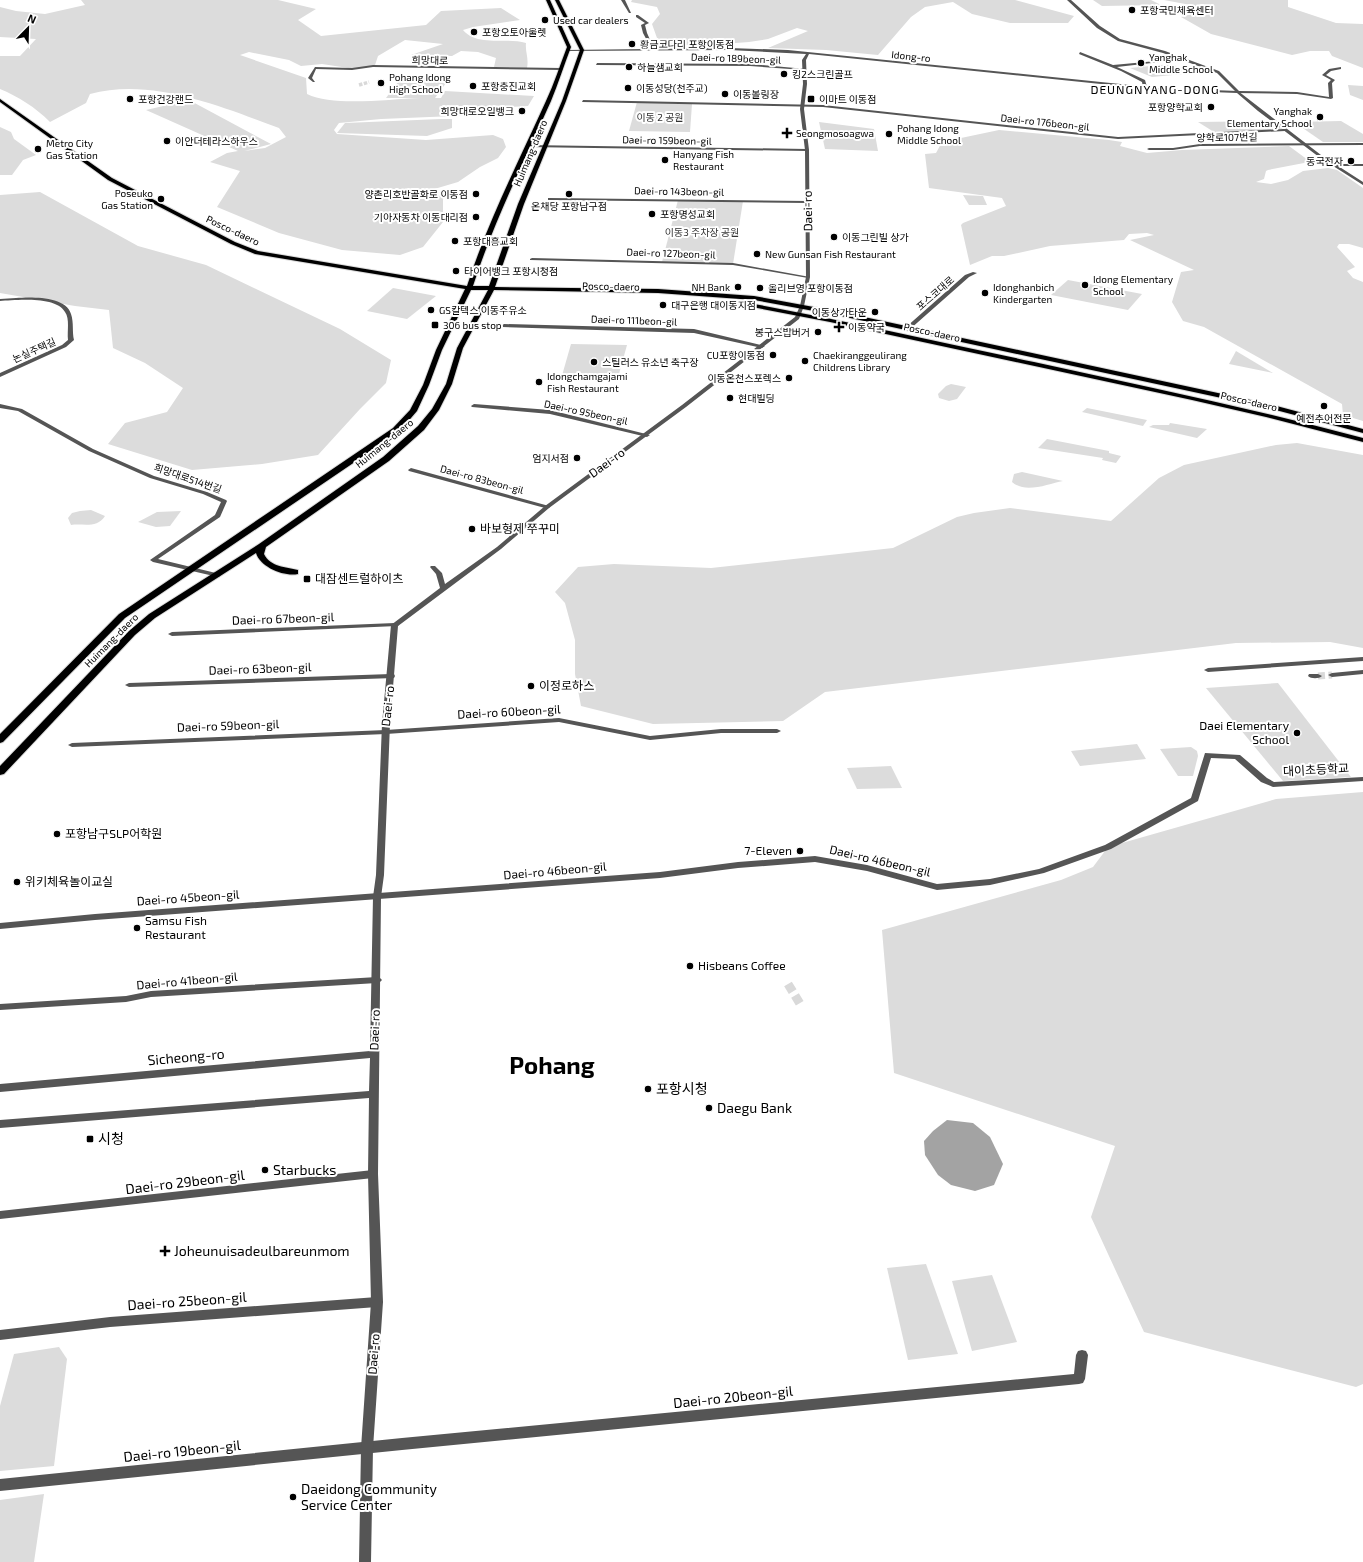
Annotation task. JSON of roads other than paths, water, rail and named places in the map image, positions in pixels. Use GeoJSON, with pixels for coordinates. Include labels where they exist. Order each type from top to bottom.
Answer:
{"type":"FeatureCollection","features":[{"type":"Feature","properties":{"kind":"main road"},"geometry":{"type":"LineString","coordinates":[[548,0],[569,47],[568,50]]}},
{"type":"Feature","properties":{"kind":"main road"},"geometry":{"type":"LineString","coordinates":[[557,0],[582,50]]}},
{"type":"Feature","properties":{"kind":"main road","name":"Huimang-daero"},"geometry":{"type":"LineString","coordinates":[[0,772],[132,633],[152,616],[262,546],[386,459],[421,428],[443,397],[449,384],[460,348],[491,290],[520,204],[530,162],[527,146],[535,135],[568,50]]}},
{"type":"Feature","properties":{"kind":"main road","name":"Huimang-daero"},"geometry":{"type":"LineString","coordinates":[[0,740],[122,616],[396,430],[413,411],[439,350],[469,288],[481,251],[530,162],[545,146],[546,135],[582,50]]}},
{"type":"Feature","properties":{"kind":"main road","name":"Posco-daero"},"geometry":{"type":"LineString","coordinates":[[0,100],[110,179],[250,251],[469,288],[513,293],[701,299],[742,303],[1260,413],[1363,440]]}},
{"type":"Feature","properties":{"kind":"main road","name":"Posco-daero"},"geometry":{"type":"LineString","coordinates":[[491,290],[510,288],[689,292],[742,297],[802,306],[963,342],[1269,406],[1363,431]]}},
{"type":"Feature","properties":{"kind":"main road"},"geometry":{"type":"LineString","coordinates":[[957,348],[963,346],[963,342]]}},
{"type":"Feature","properties":{"kind":"main road"},"geometry":{"type":"LineString","coordinates":[[262,546],[260,554],[264,562],[276,568],[295,572]]}},
{"type":"Feature","properties":{"kind":"street"},"geometry":{"type":"LineString","coordinates":[[623,0],[630,12]]}},
{"type":"Feature","properties":{"kind":"street"},"geometry":{"type":"LineString","coordinates":[[1069,0],[1096,26],[1119,40],[1173,55],[1218,72],[1258,110],[1305,145],[1363,184]]}},
{"type":"Feature","properties":{"kind":"street"},"geometry":{"type":"LineString","coordinates":[[637,16],[647,23],[644,25],[645,33],[654,50]]}},
{"type":"Feature","properties":{"kind":"street","name":"Idong-ro"},"geometry":{"type":"LineString","coordinates":[[568,50],[763,50],[808,53],[1145,87],[1238,92],[1297,93],[1331,98],[1330,83],[1333,80],[1324,75],[1330,70],[1340,68]]}},
{"type":"Feature","properties":{"kind":"street","name":"Daei-ro"},"geometry":{"type":"LineString","coordinates":[[365,1562],[367,1448],[377,1302],[373,1174],[374,1054],[377,980],[377,896],[380,875],[386,732],[392,676],[395,625],[499,548],[547,507],[647,434],[794,321],[802,306],[808,277],[807,150],[803,106],[805,84],[804,58],[808,53]]}},
{"type":"Feature","properties":{"kind":"street"},"geometry":{"type":"LineString","coordinates":[[1080,53],[1144,81],[1145,87]]}},
{"type":"Feature","properties":{"kind":"street"},"geometry":{"type":"LineString","coordinates":[[1112,66],[1167,61]]}},
{"type":"Feature","properties":{"kind":"street","name":"Daei-ro 189beon-gil"},"geometry":{"type":"LineString","coordinates":[[597,64],[750,65],[804,69]]}},
{"type":"Feature","properties":{"kind":"street","name":"희망대로"},"geometry":{"type":"LineString","coordinates":[[314,81],[310,78],[315,68],[344,68],[353,70],[373,66],[560,69]]}},
{"type":"Feature","properties":{"kind":"street","name":"Daei-ro 176beon-gil"},"geometry":{"type":"LineString","coordinates":[[583,102],[824,106],[1118,138],[1286,130]]}},
{"type":"Feature","properties":{"kind":"street","name":"양학로107번길"},"geometry":{"type":"LineString","coordinates":[[1149,149],[1173,149],[1200,145],[1363,144]]}},
{"type":"Feature","properties":{"kind":"street","name":"Daei-ro 159beon-gil"},"geometry":{"type":"LineString","coordinates":[[527,146],[807,150]]}},
{"type":"Feature","properties":{"kind":"street"},"geometry":{"type":"LineString","coordinates":[[1334,165],[1363,165]]}},
{"type":"Feature","properties":{"kind":"street","name":"Daei-ro 143beon-gil"},"geometry":{"type":"LineString","coordinates":[[550,198],[807,202]]}},
{"type":"Feature","properties":{"kind":"street","name":"Daei-ro 127beon-gil"},"geometry":{"type":"LineString","coordinates":[[532,259],[733,264],[808,277]]}},
{"type":"Feature","properties":{"kind":"street","name":"포스코대로"},"geometry":{"type":"LineString","coordinates":[[908,329],[967,276],[975,273]]}},
{"type":"Feature","properties":{"kind":"street","name":"논실주택길"},"geometry":{"type":"LineString","coordinates":[[0,300],[28,299],[49,301],[62,305],[68,313],[70,340],[59,349],[0,375]]}},
{"type":"Feature","properties":{"kind":"street","name":"Daei-ro 111beon-gil"},"geometry":{"type":"LineString","coordinates":[[504,326],[694,331],[762,346]]}},
{"type":"Feature","properties":{"kind":"street","name":"희망대로514번길"},"geometry":{"type":"LineString","coordinates":[[0,406],[20,410],[91,450],[152,476],[205,493],[224,501],[218,516],[153,560],[218,575]]}},
{"type":"Feature","properties":{"kind":"street","name":"Daei-ro 95beon-gil"},"geometry":{"type":"LineString","coordinates":[[474,406],[550,412],[647,434]]}},
{"type":"Feature","properties":{"kind":"street","name":"Daei-ro 83beon-gil"},"geometry":{"type":"LineString","coordinates":[[411,470],[547,507]]}},
{"type":"Feature","properties":{"kind":"street"},"geometry":{"type":"LineString","coordinates":[[433,567],[439,573],[444,588]]}},
{"type":"Feature","properties":{"kind":"street","name":"Daei-ro 67beon-gil"},"geometry":{"type":"LineString","coordinates":[[172,634],[395,625]]}},
{"type":"Feature","properties":{"kind":"street"},"geometry":{"type":"LineString","coordinates":[[1208,670],[1363,659]]}},
{"type":"Feature","properties":{"kind":"street"},"geometry":{"type":"LineString","coordinates":[[1332,675],[1363,672]]}},
{"type":"Feature","properties":{"kind":"street","name":"Daei-ro 63beon-gil"},"geometry":{"type":"LineString","coordinates":[[129,685],[392,676]]}},
{"type":"Feature","properties":{"kind":"street","name":"Daei-ro 60beon-gil"},"geometry":{"type":"LineString","coordinates":[[386,732],[559,720],[650,738],[721,731],[777,731]]}},
{"type":"Feature","properties":{"kind":"street","name":"Daei-ro 59beon-gil"},"geometry":{"type":"LineString","coordinates":[[72,745],[386,732]]}},
{"type":"Feature","properties":{"kind":"street","name":"Daei-ro 46beon-gil"},"geometry":{"type":"LineString","coordinates":[[377,896],[660,875],[738,865],[815,859],[867,868],[937,887],[990,882],[1041,871],[1108,847],[1195,799],[1208,755]]}},
{"type":"Feature","properties":{"kind":"street","name":"대이초등학교"},"geometry":{"type":"LineString","coordinates":[[1208,755],[1237,757],[1264,780],[1273,784],[1363,779]]}},
{"type":"Feature","properties":{"kind":"street","name":"Daei-ro 45beon-gil"},"geometry":{"type":"LineString","coordinates":[[0,926],[377,896]]}},
{"type":"Feature","properties":{"kind":"street","name":"Daei-ro 41beon-gil"},"geometry":{"type":"LineString","coordinates":[[0,1007],[126,999],[151,994],[377,980]]}},
{"type":"Feature","properties":{"kind":"street","name":"Sicheong-ro"},"geometry":{"type":"LineString","coordinates":[[0,1088],[374,1054]]}},
{"type":"Feature","properties":{"kind":"street"},"geometry":{"type":"LineString","coordinates":[[0,1124],[374,1094]]}},
{"type":"Feature","properties":{"kind":"street","name":"Daei-ro 29beon-gil"},"geometry":{"type":"LineString","coordinates":[[0,1215],[373,1174]]}},
{"type":"Feature","properties":{"kind":"street","name":"Daei-ro 25beon-gil"},"geometry":{"type":"LineString","coordinates":[[0,1335],[110,1322],[377,1302]]}},
{"type":"Feature","properties":{"kind":"street","name":"Daei-ro 20beon-gil"},"geometry":{"type":"LineString","coordinates":[[367,1448],[1079,1379],[1082,1355]]}},
{"type":"Feature","properties":{"kind":"street","name":"Daei-ro 19beon-gil"},"geometry":{"type":"LineString","coordinates":[[0,1485],[367,1448]]}},
{"type":"Feature","properties":{"kind":"tunnel"},"geometry":{"type":"LineString","coordinates":[[359,85],[369,82]]}},
{"type":"Feature","properties":{"kind":"tunnel"},"geometry":{"type":"LineString","coordinates":[[1318,676],[1332,675]]}},
{"type":"Feature","properties":{"kind":"tunnel"},"geometry":{"type":"LineString","coordinates":[[788,984],[802,1007]]}},
{"type":"Feature","properties":{"kind":"place","name":"포항국민체육센터"},"geometry":{"type":"Point","coordinates":[1132,10]}},
{"type":"Feature","properties":{"kind":"place","name":"Used car dealers"},"geometry":{"type":"Point","coordinates":[545,20]}},
{"type":"Feature","properties":{"kind":"place","name":"포항오토아울렛"},"geometry":{"type":"Point","coordinates":[474,32]}},
{"type":"Feature","properties":{"kind":"place","name":"황금코다리 포항이동점"},"geometry":{"type":"Point","coordinates":[632,44]}},
{"type":"Feature","properties":{"kind":"place","name":"Yanghak Middle School"},"geometry":{"type":"Point","coordinates":[1141,63]}},
{"type":"Feature","properties":{"kind":"place","name":"하늘샘교회"},"geometry":{"type":"Point","coordinates":[629,67]}},
{"type":"Feature","properties":{"kind":"place","name":"킹2스크린골프"},"geometry":{"type":"Point","coordinates":[784,74]}},
{"type":"Feature","properties":{"kind":"place","name":"Pohang Idong High School"},"geometry":{"type":"Point","coordinates":[381,83]}},
{"type":"Feature","properties":{"kind":"place","name":"포항충진교회"},"geometry":{"type":"Point","coordinates":[473,86]}},
{"type":"Feature","properties":{"kind":"place","name":"이동성당(천주교)"},"geometry":{"type":"Point","coordinates":[628,88]}},
{"type":"Feature","properties":{"kind":"place","name":"이동볼링장"},"geometry":{"type":"Point","coordinates":[725,94]}},
{"type":"Feature","properties":{"kind":"place","name":"포항건강랜드"},"geometry":{"type":"Point","coordinates":[130,99]}},
{"type":"Feature","properties":{"kind":"place","name":"이마트 이동점"},"geometry":{"type":"Point","coordinates":[811,99]}},
{"type":"Feature","properties":{"kind":"place","name":"포항양학교회"},"geometry":{"type":"Point","coordinates":[1211,107]}},
{"type":"Feature","properties":{"kind":"place","name":"희망대로오일뱅크"},"geometry":{"type":"Point","coordinates":[522,111]}},
{"type":"Feature","properties":{"kind":"place","name":"Yanghak Elementary School"},"geometry":{"type":"Point","coordinates":[1320,117]}},
{"type":"Feature","properties":{"kind":"place","name":"Seongmosoagwa"},"geometry":{"type":"Point","coordinates":[787,133]}},
{"type":"Feature","properties":{"kind":"place","name":"Pohang Idong Middle School"},"geometry":{"type":"Point","coordinates":[889,134]}},
{"type":"Feature","properties":{"kind":"place","name":"이안더테라스하우스"},"geometry":{"type":"Point","coordinates":[167,141]}},
{"type":"Feature","properties":{"kind":"place","name":"Metro City Gas Station"},"geometry":{"type":"Point","coordinates":[38,149]}},
{"type":"Feature","properties":{"kind":"place","name":"Hanyang Fish Restaurant"},"geometry":{"type":"Point","coordinates":[665,160]}},
{"type":"Feature","properties":{"kind":"place","name":"동국전자"},"geometry":{"type":"Point","coordinates":[1351,161]}},
{"type":"Feature","properties":{"kind":"place","name":"양촌리호반골화로 이동점"},"geometry":{"type":"Point","coordinates":[476,194]}},
{"type":"Feature","properties":{"kind":"place","name":"온채당 포항남구점"},"geometry":{"type":"Point","coordinates":[569,194]}},
{"type":"Feature","properties":{"kind":"place","name":"Poseuko Gas Station"},"geometry":{"type":"Point","coordinates":[161,199]}},
{"type":"Feature","properties":{"kind":"place","name":"포항명성교회"},"geometry":{"type":"Point","coordinates":[652,214]}},
{"type":"Feature","properties":{"kind":"place","name":"기아자동차 이동대리점"},"geometry":{"type":"Point","coordinates":[476,217]}},
{"type":"Feature","properties":{"kind":"place","name":"이동그린빌 상가"},"geometry":{"type":"Point","coordinates":[834,237]}},
{"type":"Feature","properties":{"kind":"place","name":"포항대흥교회"},"geometry":{"type":"Point","coordinates":[455,241]}},
{"type":"Feature","properties":{"kind":"place","name":"New Gunsan Fish Restaurant"},"geometry":{"type":"Point","coordinates":[757,254]}},
{"type":"Feature","properties":{"kind":"place","name":"타이어뱅크 포항시청점"},"geometry":{"type":"Point","coordinates":[456,271]}},
{"type":"Feature","properties":{"kind":"place","name":"Idong Elementary School"},"geometry":{"type":"Point","coordinates":[1085,285]}},
{"type":"Feature","properties":{"kind":"place","name":"NH Bank"},"geometry":{"type":"Point","coordinates":[738,287]}},
{"type":"Feature","properties":{"kind":"place","name":"올리브영 포항이동점"},"geometry":{"type":"Point","coordinates":[760,288]}},
{"type":"Feature","properties":{"kind":"place","name":"Idonghanbich Kindergarten"},"geometry":{"type":"Point","coordinates":[985,293]}},
{"type":"Feature","properties":{"kind":"place","name":"대구은행 대이동지점"},"geometry":{"type":"Point","coordinates":[663,305]}},
{"type":"Feature","properties":{"kind":"place","name":"GS칼텍스 이동주유소"},"geometry":{"type":"Point","coordinates":[431,310]}},
{"type":"Feature","properties":{"kind":"place","name":"이동상가타운"},"geometry":{"type":"Point","coordinates":[875,312]}},
{"type":"Feature","properties":{"kind":"place","name":"306 bus stop"},"geometry":{"type":"Point","coordinates":[435,325]}},
{"type":"Feature","properties":{"kind":"place","name":"이동약국"},"geometry":{"type":"Point","coordinates":[839,327]}},
{"type":"Feature","properties":{"kind":"place","name":"봉구스밥버거"},"geometry":{"type":"Point","coordinates":[818,332]}},
{"type":"Feature","properties":{"kind":"place","name":"CU포항이동점"},"geometry":{"type":"Point","coordinates":[773,355]}},
{"type":"Feature","properties":{"kind":"place","name":"Chaekiranggeulirang Childrens Library"},"geometry":{"type":"Point","coordinates":[805,361]}},
{"type":"Feature","properties":{"kind":"place","name":"스틸러스 유소년 축구장"},"geometry":{"type":"Point","coordinates":[594,362]}},
{"type":"Feature","properties":{"kind":"place","name":"이동온천스포렉스"},"geometry":{"type":"Point","coordinates":[789,378]}},
{"type":"Feature","properties":{"kind":"place","name":"Idongchamgajami Fish Restaurant"},"geometry":{"type":"Point","coordinates":[539,382]}},
{"type":"Feature","properties":{"kind":"place","name":"현대빌딩"},"geometry":{"type":"Point","coordinates":[730,398]}},
{"type":"Feature","properties":{"kind":"place","name":"예전추어전문"},"geometry":{"type":"Point","coordinates":[1324,406]}},
{"type":"Feature","properties":{"kind":"place","name":"엄지서점"},"geometry":{"type":"Point","coordinates":[577,458]}},
{"type":"Feature","properties":{"kind":"place","name":"바보형제 쭈꾸미"},"geometry":{"type":"Point","coordinates":[472,529]}},
{"type":"Feature","properties":{"kind":"place","name":"대잠센트럴하이츠"},"geometry":{"type":"Point","coordinates":[307,579]}},
{"type":"Feature","properties":{"kind":"place","name":"이정로하스"},"geometry":{"type":"Point","coordinates":[531,686]}},
{"type":"Feature","properties":{"kind":"place","name":"Daei Elementary School"},"geometry":{"type":"Point","coordinates":[1297,733]}},
{"type":"Feature","properties":{"kind":"place","name":"포항남구SLP어학원"},"geometry":{"type":"Point","coordinates":[57,834]}},
{"type":"Feature","properties":{"kind":"place","name":"7-Eleven"},"geometry":{"type":"Point","coordinates":[800,851]}},
{"type":"Feature","properties":{"kind":"place","name":"위키체육놀이교실"},"geometry":{"type":"Point","coordinates":[17,882]}},
{"type":"Feature","properties":{"kind":"place","name":"Samsu Fish Restaurant"},"geometry":{"type":"Point","coordinates":[137,928]}},
{"type":"Feature","properties":{"kind":"place","name":"Hisbeans Coffee"},"geometry":{"type":"Point","coordinates":[690,966]}},
{"type":"Feature","properties":{"kind":"place","name":"포항시청"},"geometry":{"type":"Point","coordinates":[648,1089]}},
{"type":"Feature","properties":{"kind":"place","name":"Daegu Bank"},"geometry":{"type":"Point","coordinates":[709,1108]}},
{"type":"Feature","properties":{"kind":"place","name":"시청"},"geometry":{"type":"Point","coordinates":[90,1139]}},
{"type":"Feature","properties":{"kind":"place","name":"Starbucks"},"geometry":{"type":"Point","coordinates":[265,1170]}},
{"type":"Feature","properties":{"kind":"place","name":"Joheunuisadeulbareunmom"},"geometry":{"type":"Point","coordinates":[165,1251]}},
{"type":"Feature","properties":{"kind":"place","name":"Daeidong Community Service Center"},"geometry":{"type":"Point","coordinates":[293,1497]}},
{"type":"Feature","properties":{"kind":"district","name":"DEUNGNYANG-DONG"},"geometry":{"type":"Point","coordinates":[1155,90]}},
{"type":"Feature","properties":{"kind":"district","name":"Pohang"},"geometry":{"type":"Point","coordinates":[552,1066]}},
{"type":"Feature","properties":{"kind":"park label","name":"이동 2 공원"},"geometry":{"type":"Point","coordinates":[660,117]}},
{"type":"Feature","properties":{"kind":"park label","name":"이동3 주차장 공원"},"geometry":{"type":"Point","coordinates":[702,232]}}]}
